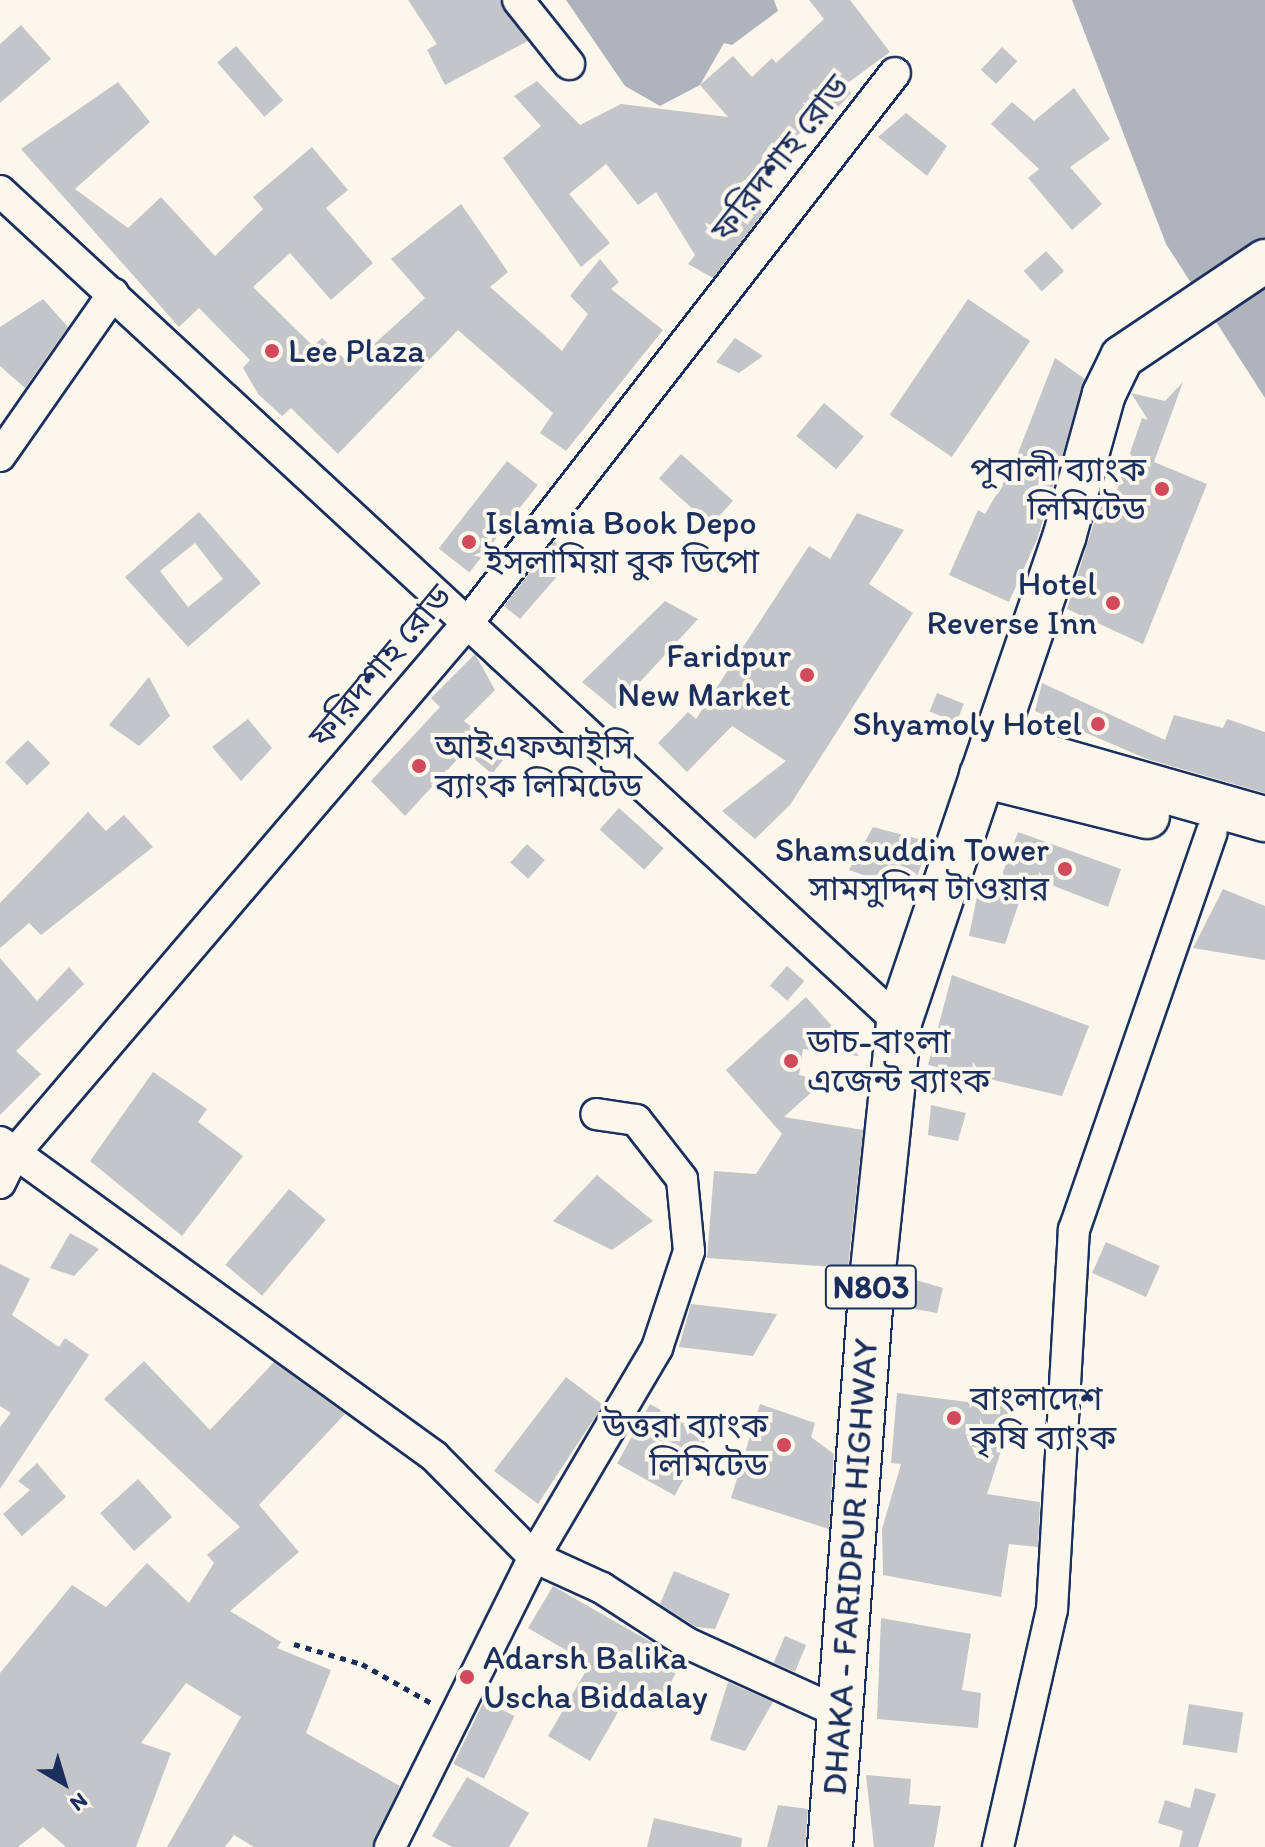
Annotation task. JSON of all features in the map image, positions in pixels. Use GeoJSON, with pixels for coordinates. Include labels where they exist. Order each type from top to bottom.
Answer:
{"type":"FeatureCollection","features":[{"type":"Feature","properties":{"kind":"highway"},"geometry":{"type":"LineString","coordinates":[[988,758],[1265,819]]}},
{"type":"Feature","properties":{"kind":"highway"},"geometry":{"type":"LineString","coordinates":[[988,758],[1265,849]]}},
{"type":"Feature","properties":{"kind":"highway","name":"DHAKA - FARIDPUR HIGHWAY"},"geometry":{"type":"LineString","coordinates":[[830,1847],[836,1711],[899,1022],[988,758]]}},
{"type":"Feature","properties":{"kind":"main road"},"geometry":{"type":"LineString","coordinates":[[988,758],[1104,394],[1122,357],[1265,261]]}},
{"type":"Feature","properties":{"kind":"street"},"geometry":{"type":"LineString","coordinates":[[518,0],[569,64]]}},
{"type":"Feature","properties":{"kind":"street","name":"ফরিদশাহ রোড"},"geometry":{"type":"LineString","coordinates":[[0,1183],[7,1148],[469,621],[895,73]]}},
{"type":"Feature","properties":{"kind":"street"},"geometry":{"type":"LineString","coordinates":[[0,191],[469,621],[899,1022]]}},
{"type":"Feature","properties":{"kind":"street"},"geometry":{"type":"LineString","coordinates":[[0,456],[113,294]]}},
{"type":"Feature","properties":{"kind":"street"},"geometry":{"type":"LineString","coordinates":[[998,1847],[1052,1610],[1074,1230],[1212,832]]}},
{"type":"Feature","properties":{"kind":"street"},"geometry":{"type":"LineString","coordinates":[[390,1847],[458,1719],[534,1557],[657,1348],[689,1251],[682,1179],[636,1120],[596,1114]]}},
{"type":"Feature","properties":{"kind":"street"},"geometry":{"type":"LineString","coordinates":[[7,1148],[434,1456],[534,1557],[602,1588],[687,1643],[836,1711]]}},
{"type":"Feature","properties":{"kind":"path"},"geometry":{"type":"LineString","coordinates":[[294,1644],[362,1664],[458,1719]]}},
{"type":"Feature","properties":{"kind":"shaded area"},"geometry":{"type":"Polygon","coordinates":[[[566,0],[774,0],[778,11],[732,45],[724,43],[700,85],[660,106],[625,86],[566,0]]]}},
{"type":"Feature","properties":{"kind":"shaded area"},"geometry":{"type":"Polygon","coordinates":[[[1072,0],[1265,0],[1265,398],[1166,244],[1072,0]]]}},
{"type":"Feature","properties":{"kind":"building"},"geometry":{"type":"Polygon","coordinates":[[[408,0],[500,0],[528,41],[445,85],[427,50],[437,44],[408,0]]]}},
{"type":"Feature","properties":{"kind":"building"},"geometry":{"type":"Polygon","coordinates":[[[809,0],[850,0],[890,52],[845,85],[851,93],[832,114],[828,109],[738,186],[763,213],[713,278],[688,264],[695,255],[656,192],[638,205],[606,164],[569,194],[610,243],[581,267],[503,158],[541,126],[514,96],[537,81],[580,125],[621,104],[728,117],[700,85],[733,56],[752,77],[772,58],[776,63],[824,19],[809,0]]]}},
{"type":"Feature","properties":{"kind":"building"},"geometry":{"type":"Polygon","coordinates":[[[21,25],[51,59],[0,103],[0,44],[21,25]]]}},
{"type":"Feature","properties":{"kind":"building"},"geometry":{"type":"Polygon","coordinates":[[[236,46],[283,100],[264,117],[217,62],[236,46]]]}},
{"type":"Feature","properties":{"kind":"building"},"geometry":{"type":"Polygon","coordinates":[[[1002,47],[1017,61],[996,84],[981,70],[1002,47]]]}},
{"type":"Feature","properties":{"kind":"building"},"geometry":{"type":"Polygon","coordinates":[[[118,82],[150,122],[75,189],[128,228],[161,197],[215,256],[263,209],[253,197],[312,147],[348,190],[326,208],[373,263],[331,300],[290,253],[253,287],[313,346],[322,338],[351,365],[425,298],[391,259],[461,204],[508,272],[490,287],[562,351],[588,314],[570,296],[600,259],[619,282],[611,289],[663,330],[566,451],[540,433],[553,413],[458,330],[338,454],[291,408],[282,416],[258,394],[243,368],[250,360],[199,308],[179,327],[21,149],[118,82]]]}},
{"type":"Feature","properties":{"kind":"building"},"geometry":{"type":"Polygon","coordinates":[[[1074,88],[1110,139],[1070,167],[1102,204],[1072,230],[1028,178],[1039,169],[991,124],[1012,102],[1034,121],[1074,88]]]}},
{"type":"Feature","properties":{"kind":"building"},"geometry":{"type":"Polygon","coordinates":[[[906,113],[947,146],[927,176],[878,137],[906,113]]]}},
{"type":"Feature","properties":{"kind":"building"},"geometry":{"type":"Polygon","coordinates":[[[1046,251],[1064,271],[1042,291],[1024,271],[1046,251]]]}},
{"type":"Feature","properties":{"kind":"building"},"geometry":{"type":"Polygon","coordinates":[[[43,299],[68,327],[25,388],[0,366],[0,327],[43,299]]]}},
{"type":"Feature","properties":{"kind":"building"},"geometry":{"type":"Polygon","coordinates":[[[968,299],[1030,341],[952,457],[890,415],[968,299]]]}},
{"type":"Feature","properties":{"kind":"building"},"geometry":{"type":"Polygon","coordinates":[[[735,338],[763,356],[739,373],[716,362],[735,338]]]}},
{"type":"Feature","properties":{"kind":"building"},"geometry":{"type":"Polygon","coordinates":[[[1055,358],[1085,379],[1038,537],[1009,602],[949,575],[978,510],[985,514],[1013,466],[1055,358]]]}},
{"type":"Feature","properties":{"kind":"building"},"geometry":{"type":"Polygon","coordinates":[[[1183,382],[1154,462],[1207,484],[1143,644],[1067,609],[1101,500],[1112,505],[1142,418],[1148,420],[1131,393],[1165,401],[1183,382]]]}},
{"type":"Feature","properties":{"kind":"building"},"geometry":{"type":"Polygon","coordinates":[[[824,403],[864,436],[836,469],[796,436],[824,403]]]}},
{"type":"Feature","properties":{"kind":"building"},"geometry":{"type":"Polygon","coordinates":[[[681,454],[733,501],[711,525],[659,479],[681,454]]]}},
{"type":"Feature","properties":{"kind":"building"},"geometry":{"type":"Polygon","coordinates":[[[507,461],[538,485],[469,572],[439,548],[507,461]]]}},
{"type":"Feature","properties":{"kind":"building"},"geometry":{"type":"Polygon","coordinates":[[[199,512],[261,583],[188,647],[125,577],[199,512]],[[195,543],[160,571],[188,607],[223,579],[195,543]]]}},
{"type":"Feature","properties":{"kind":"building"},"geometry":{"type":"Polygon","coordinates":[[[857,513],[904,530],[869,584],[913,613],[790,805],[755,839],[722,811],[786,761],[732,726],[687,772],[658,743],[688,712],[696,719],[809,546],[830,559],[857,513]]]}},
{"type":"Feature","properties":{"kind":"building"},"geometry":{"type":"Polygon","coordinates":[[[554,541],[573,558],[520,619],[504,606],[554,541]]]}},
{"type":"Feature","properties":{"kind":"building"},"geometry":{"type":"Polygon","coordinates":[[[665,601],[698,619],[615,709],[582,682],[665,601]]]}},
{"type":"Feature","properties":{"kind":"building"},"geometry":{"type":"Polygon","coordinates":[[[475,654],[495,690],[464,721],[507,755],[492,774],[465,751],[405,816],[371,781],[440,707],[431,698],[475,654]]]}},
{"type":"Feature","properties":{"kind":"building"},"geometry":{"type":"Polygon","coordinates":[[[149,677],[170,716],[139,746],[109,725],[149,677]]]}},
{"type":"Feature","properties":{"kind":"building"},"geometry":{"type":"Polygon","coordinates":[[[1042,683],[1165,740],[1174,715],[1223,728],[1227,719],[1265,732],[1265,793],[1147,759],[1035,711],[1042,683]]]}},
{"type":"Feature","properties":{"kind":"building"},"geometry":{"type":"Polygon","coordinates":[[[937,693],[964,704],[956,722],[930,712],[937,693]]]}},
{"type":"Feature","properties":{"kind":"building"},"geometry":{"type":"Polygon","coordinates":[[[248,719],[272,748],[241,781],[212,747],[248,719]]]}},
{"type":"Feature","properties":{"kind":"building"},"geometry":{"type":"Polygon","coordinates":[[[28,740],[50,763],[27,785],[5,762],[28,740]]]}},
{"type":"Feature","properties":{"kind":"building"},"geometry":{"type":"Polygon","coordinates":[[[619,808],[664,848],[644,870],[600,830],[619,808]]]}},
{"type":"Feature","properties":{"kind":"building"},"geometry":{"type":"Polygon","coordinates":[[[88,812],[106,831],[124,815],[153,847],[41,935],[29,923],[0,948],[0,903],[88,812]]]}},
{"type":"Feature","properties":{"kind":"building"},"geometry":{"type":"Polygon","coordinates":[[[873,827],[930,842],[911,892],[849,870],[873,827]]]}},
{"type":"Feature","properties":{"kind":"building"},"geometry":{"type":"Polygon","coordinates":[[[1018,832],[1121,869],[1108,907],[1028,876],[1005,944],[969,936],[978,892],[993,898],[1018,832]]]}},
{"type":"Feature","properties":{"kind":"building"},"geometry":{"type":"Polygon","coordinates":[[[527,844],[545,860],[528,879],[510,863],[527,844]]]}},
{"type":"Feature","properties":{"kind":"building"},"geometry":{"type":"Polygon","coordinates":[[[1223,889],[1265,906],[1265,960],[1193,948],[1223,889]]]}},
{"type":"Feature","properties":{"kind":"building"},"geometry":{"type":"Polygon","coordinates":[[[0,958],[37,1001],[69,967],[84,984],[16,1051],[41,1074],[0,1115],[0,958]]]}},
{"type":"Feature","properties":{"kind":"building"},"geometry":{"type":"Polygon","coordinates":[[[787,966],[804,981],[787,1001],[770,986],[787,966]]]}},
{"type":"Feature","properties":{"kind":"building"},"geometry":{"type":"Polygon","coordinates":[[[952,975],[1089,1026],[1062,1096],[928,1065],[952,975]]]}},
{"type":"Feature","properties":{"kind":"building"},"geometry":{"type":"Polygon","coordinates":[[[806,997],[859,1056],[803,1049],[799,1075],[824,1081],[784,1117],[863,1130],[848,1268],[707,1258],[714,1171],[756,1174],[782,1134],[726,1070],[806,997]]]}},
{"type":"Feature","properties":{"kind":"building"},"geometry":{"type":"Polygon","coordinates":[[[153,1072],[207,1109],[198,1122],[243,1156],[182,1236],[90,1161],[153,1072]]]}},
{"type":"Feature","properties":{"kind":"building"},"geometry":{"type":"Polygon","coordinates":[[[931,1105],[966,1113],[958,1141],[928,1135],[931,1105]]]}},
{"type":"Feature","properties":{"kind":"building"},"geometry":{"type":"Polygon","coordinates":[[[597,1175],[653,1221],[612,1250],[553,1221],[597,1175]]]}},
{"type":"Feature","properties":{"kind":"building"},"geometry":{"type":"Polygon","coordinates":[[[289,1189],[326,1220],[262,1296],[225,1265],[289,1189]]]}},
{"type":"Feature","properties":{"kind":"building"},"geometry":{"type":"Polygon","coordinates":[[[70,1233],[99,1249],[74,1276],[50,1268],[70,1233]]]}},
{"type":"Feature","properties":{"kind":"building"},"geometry":{"type":"Polygon","coordinates":[[[1106,1242],[1160,1266],[1146,1297],[1092,1273],[1106,1242]]]}},
{"type":"Feature","properties":{"kind":"building"},"geometry":{"type":"Polygon","coordinates":[[[0,1264],[30,1279],[12,1315],[59,1347],[65,1338],[89,1355],[0,1489],[0,1427],[11,1413],[0,1406],[0,1264]]]}},
{"type":"Feature","properties":{"kind":"building"},"geometry":{"type":"Polygon","coordinates":[[[906,1277],[943,1288],[937,1313],[902,1307],[906,1277]]]}},
{"type":"Feature","properties":{"kind":"building"},"geometry":{"type":"Polygon","coordinates":[[[691,1304],[777,1314],[753,1356],[679,1347],[691,1304]]]}},
{"type":"Feature","properties":{"kind":"building"},"geometry":{"type":"Polygon","coordinates":[[[144,1361],[210,1430],[274,1362],[345,1414],[259,1505],[299,1552],[230,1611],[281,1642],[277,1648],[331,1670],[306,1733],[400,1786],[372,1847],[254,1847],[234,1835],[225,1847],[167,1847],[241,1717],[186,1683],[141,1743],[171,1753],[136,1847],[66,1847],[43,1827],[18,1847],[0,1847],[0,1673],[72,1585],[106,1607],[147,1563],[189,1603],[214,1563],[207,1555],[240,1527],[104,1399],[144,1361]]]}},
{"type":"Feature","properties":{"kind":"building"},"geometry":{"type":"Polygon","coordinates":[[[566,1377],[603,1405],[538,1504],[494,1471],[566,1377]]]}},
{"type":"Feature","properties":{"kind":"building"},"geometry":{"type":"Polygon","coordinates":[[[897,1393],[1015,1408],[987,1494],[1040,1502],[1038,1547],[1009,1544],[1001,1597],[883,1575],[882,1529],[901,1464],[891,1463],[897,1393]]]}},
{"type":"Feature","properties":{"kind":"building"},"geometry":{"type":"Polygon","coordinates":[[[650,1404],[708,1436],[675,1495],[617,1463],[650,1404]]]}},
{"type":"Feature","properties":{"kind":"building"},"geometry":{"type":"Polygon","coordinates":[[[760,1404],[815,1423],[811,1437],[834,1454],[829,1529],[731,1498],[760,1404]]]}},
{"type":"Feature","properties":{"kind":"building"},"geometry":{"type":"Polygon","coordinates":[[[37,1463],[66,1497],[22,1536],[3,1514],[30,1490],[18,1481],[37,1463]]]}},
{"type":"Feature","properties":{"kind":"building"},"geometry":{"type":"Polygon","coordinates":[[[138,1479],[172,1517],[134,1551],[100,1513],[138,1479]]]}},
{"type":"Feature","properties":{"kind":"building"},"geometry":{"type":"Polygon","coordinates":[[[674,1571],[730,1594],[715,1629],[696,1627],[660,1604],[674,1571]]]}},
{"type":"Feature","properties":{"kind":"building"},"geometry":{"type":"Polygon","coordinates":[[[553,1586],[682,1660],[659,1707],[629,1693],[590,1761],[548,1736],[590,1664],[528,1628],[553,1586]]]}},
{"type":"Feature","properties":{"kind":"building"},"geometry":{"type":"Polygon","coordinates":[[[881,1618],[971,1634],[962,1690],[981,1693],[978,1728],[877,1719],[881,1618]]]}},
{"type":"Feature","properties":{"kind":"building"},"geometry":{"type":"Polygon","coordinates":[[[785,1636],[806,1645],[795,1672],[774,1663],[785,1636]]]}},
{"type":"Feature","properties":{"kind":"building"},"geometry":{"type":"Polygon","coordinates":[[[728,1682],[773,1702],[745,1751],[710,1740],[728,1682]]]}},
{"type":"Feature","properties":{"kind":"building"},"geometry":{"type":"Polygon","coordinates":[[[484,1701],[515,1716],[484,1779],[453,1764],[484,1701]]]}},
{"type":"Feature","properties":{"kind":"building"},"geometry":{"type":"Polygon","coordinates":[[[1189,1704],[1243,1713],[1237,1753],[1183,1744],[1189,1704]]]}},
{"type":"Feature","properties":{"kind":"building"},"geometry":{"type":"Polygon","coordinates":[[[866,1775],[911,1779],[909,1804],[941,1806],[934,1847],[874,1847],[866,1775]]]}},
{"type":"Feature","properties":{"kind":"building"},"geometry":{"type":"Polygon","coordinates":[[[467,1777],[529,1813],[509,1847],[452,1847],[432,1836],[467,1777]]]}},
{"type":"Feature","properties":{"kind":"building"},"geometry":{"type":"Polygon","coordinates":[[[1195,1788],[1216,1794],[1198,1847],[1179,1847],[1183,1831],[1158,1823],[1165,1800],[1190,1808],[1195,1788]]]}},
{"type":"Feature","properties":{"kind":"building"},"geometry":{"type":"Polygon","coordinates":[[[778,1805],[808,1809],[805,1847],[767,1847],[778,1805]]]}},
{"type":"Feature","properties":{"kind":"building"},"geometry":{"type":"Polygon","coordinates":[[[654,1818],[742,1838],[741,1847],[647,1847],[654,1818]]]}},
{"type":"Feature","properties":{"kind":"place","name":"Lee Plaza"},"geometry":{"type":"Point","coordinates":[272,351]}},
{"type":"Feature","properties":{"kind":"place","name":"পূবালী ব্যাংক লিমিটেড"},"geometry":{"type":"Point","coordinates":[1162,489]}},
{"type":"Feature","properties":{"kind":"place","name":"Islamia Book Depo ইসলামিয়া বুক ডিপো"},"geometry":{"type":"Point","coordinates":[469,542]}},
{"type":"Feature","properties":{"kind":"place","name":"Hotel Reverse Inn"},"geometry":{"type":"Point","coordinates":[1113,603]}},
{"type":"Feature","properties":{"kind":"place","name":"Faridpur New Market"},"geometry":{"type":"Point","coordinates":[807,675]}},
{"type":"Feature","properties":{"kind":"place","name":"Shyamoly Hotel"},"geometry":{"type":"Point","coordinates":[1098,724]}},
{"type":"Feature","properties":{"kind":"place","name":"আইএফআইসি ব্যাংক লিমিটেড"},"geometry":{"type":"Point","coordinates":[419,766]}},
{"type":"Feature","properties":{"kind":"place","name":"Shamsuddin Tower সামসুদ্দিন টাওয়ার"},"geometry":{"type":"Point","coordinates":[1065,869]}},
{"type":"Feature","properties":{"kind":"place","name":"ডাচ-বাংলা এজেন্ট ব্যাংক"},"geometry":{"type":"Point","coordinates":[791,1061]}},
{"type":"Feature","properties":{"kind":"place","name":"বাংলাদেশ কৃষি ব্যাংক"},"geometry":{"type":"Point","coordinates":[954,1418]}},
{"type":"Feature","properties":{"kind":"place","name":"উত্তরা ব্যাংক লিমিটেড"},"geometry":{"type":"Point","coordinates":[784,1445]}},
{"type":"Feature","properties":{"kind":"place","name":"Adarsh Balika Uscha Biddalay"},"geometry":{"type":"Point","coordinates":[467,1677]}}]}
